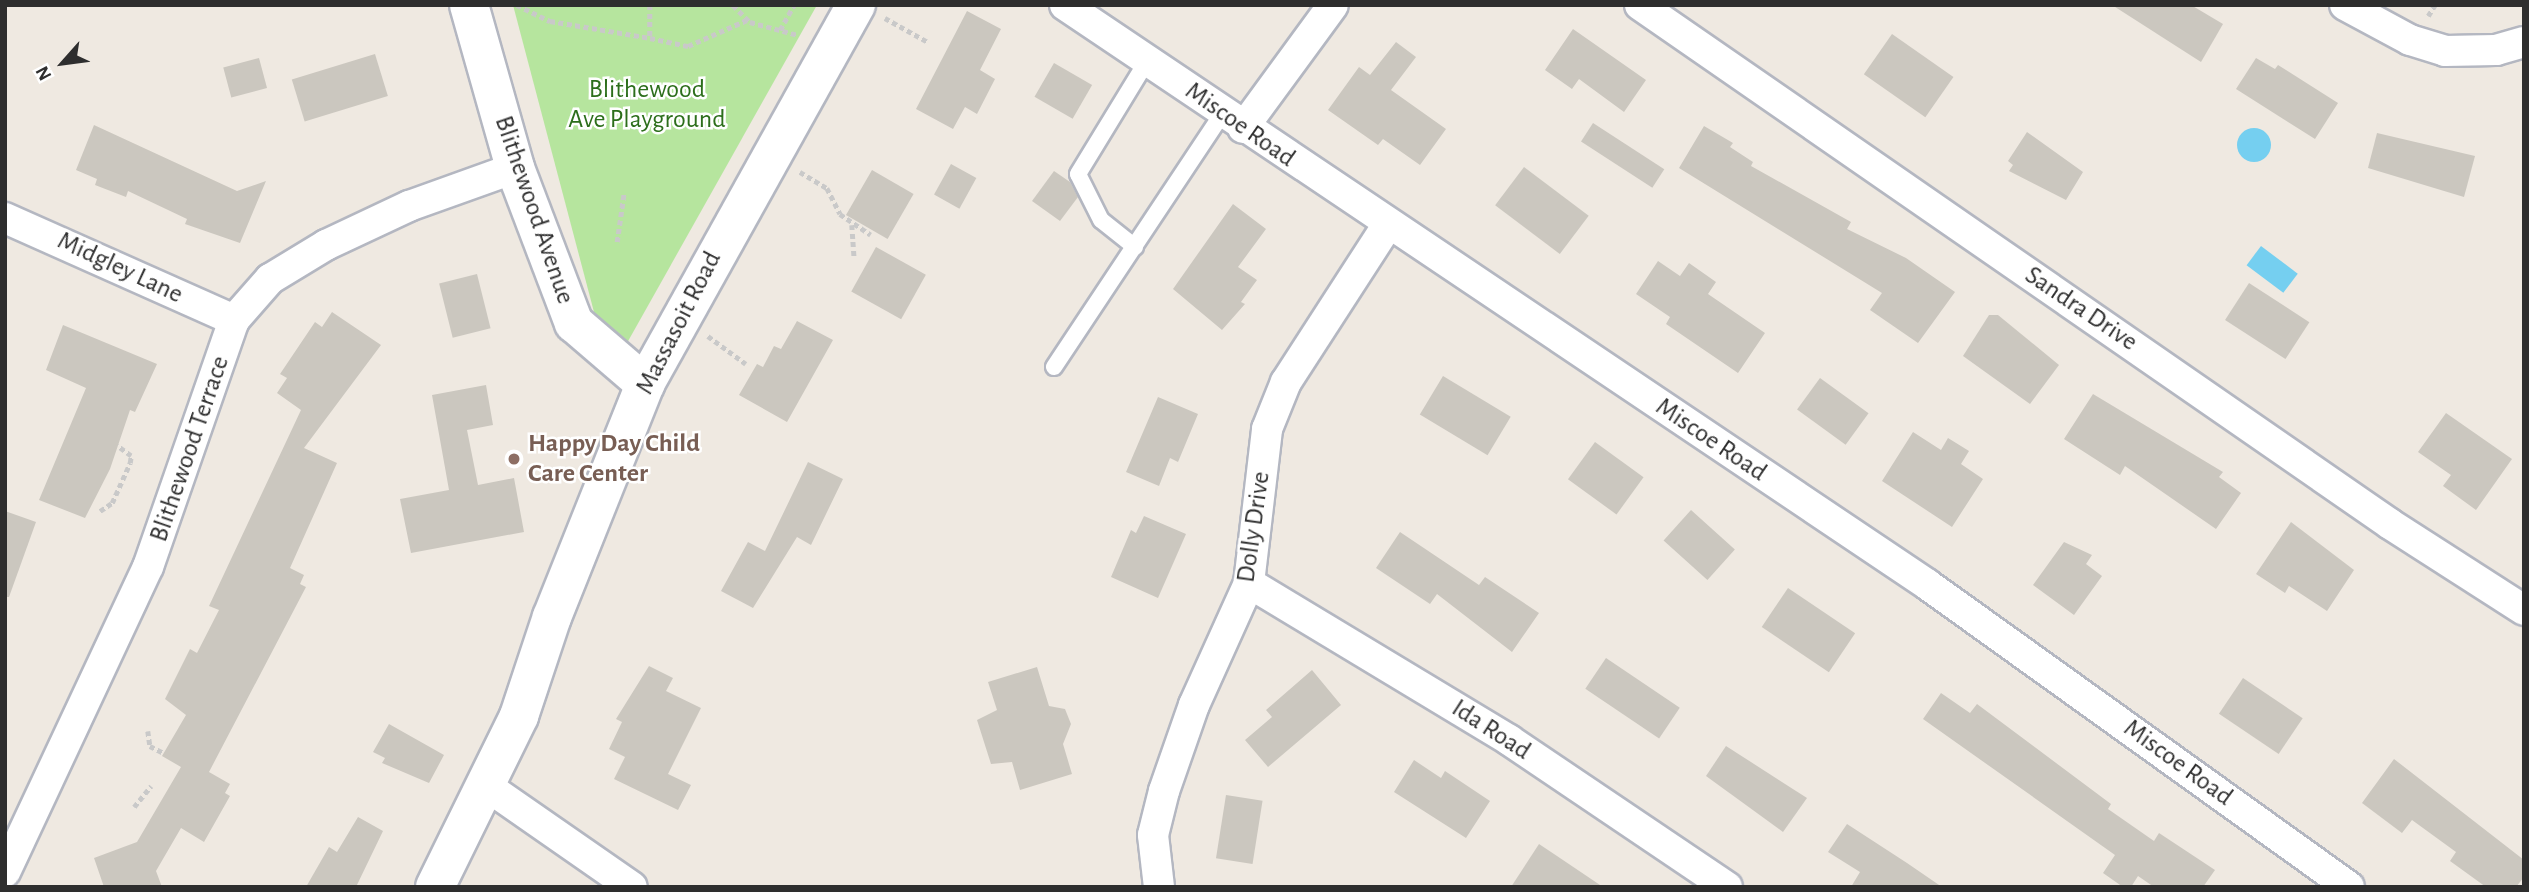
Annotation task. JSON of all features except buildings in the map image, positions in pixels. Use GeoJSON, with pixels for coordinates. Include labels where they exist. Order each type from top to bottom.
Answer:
{"type":"FeatureCollection","features":[{"type":"Feature","properties":{"kind":"main road","name":"Blithewood Avenue"},"geometry":{"type":"LineString","coordinates":[[472,6],[515,168],[574,323],[645,384]]}},
{"type":"Feature","properties":{"kind":"main road","name":"Massasoit Road"},"geometry":{"type":"LineString","coordinates":[[435,887],[488,787],[645,384],[870,12]]}},
{"type":"Feature","properties":{"kind":"street","name":"Miscoe Road"},"geometry":{"type":"LineString","coordinates":[[1065,5],[1388,226],[1928,586],[2350,887]]}},
{"type":"Feature","properties":{"kind":"street"},"geometry":{"type":"LineString","coordinates":[[1233,120],[1333,5]]}},
{"type":"Feature","properties":{"kind":"street","name":"Sandra Drive"},"geometry":{"type":"LineString","coordinates":[[1640,5],[2390,524],[2524,610]]}},
{"type":"Feature","properties":{"kind":"street"},"geometry":{"type":"LineString","coordinates":[[2345,5],[2410,40],[2445,51],[2497,50],[2524,42]]}},
{"type":"Feature","properties":{"kind":"street","name":"Blithewood Terrace"},"geometry":{"type":"LineString","coordinates":[[5,872],[148,567],[234,320],[270,279],[326,245],[409,206],[515,168]]}},
{"type":"Feature","properties":{"kind":"street","name":"Midgley Lane"},"geometry":{"type":"LineString","coordinates":[[5,218],[234,320]]}},
{"type":"Feature","properties":{"kind":"street","name":"Dolly Drive"},"geometry":{"type":"LineString","coordinates":[[1159,887],[1153,835],[1164,790],[1249,583],[1267,429],[1286,382],[1388,226]]}},
{"type":"Feature","properties":{"kind":"street","name":"Ida Road"},"geometry":{"type":"LineString","coordinates":[[1249,583],[1509,740],[1727,887]]}},
{"type":"Feature","properties":{"kind":"street"},"geometry":{"type":"LineString","coordinates":[[488,787],[632,887]]}},
{"type":"Feature","properties":{"kind":"lane"},"geometry":{"type":"LineString","coordinates":[[1135,247],[1101,220],[1078,174],[1147,61]]}},
{"type":"Feature","properties":{"kind":"lane"},"geometry":{"type":"LineString","coordinates":[[1054,367],[1135,247],[1233,120]]}},
{"type":"Feature","properties":{"kind":"path"},"geometry":{"type":"LineString","coordinates":[[517,5],[551,21],[688,46],[747,20]]}},
{"type":"Feature","properties":{"kind":"path"},"geometry":{"type":"LineString","coordinates":[[650,5],[650,38]]}},
{"type":"Feature","properties":{"kind":"path"},"geometry":{"type":"LineString","coordinates":[[733,5],[747,20],[798,35]]}},
{"type":"Feature","properties":{"kind":"path"},"geometry":{"type":"LineString","coordinates":[[780,30],[794,5]]}},
{"type":"Feature","properties":{"kind":"path"},"geometry":{"type":"LineString","coordinates":[[2427,16],[2435,5]]}},
{"type":"Feature","properties":{"kind":"path"},"geometry":{"type":"LineString","coordinates":[[870,12],[928,42]]}},
{"type":"Feature","properties":{"kind":"path"},"geometry":{"type":"LineString","coordinates":[[796,170],[827,188],[840,214],[871,235]]}},
{"type":"Feature","properties":{"kind":"path"},"geometry":{"type":"LineString","coordinates":[[617,242],[624,192]]}},
{"type":"Feature","properties":{"kind":"path"},"geometry":{"type":"LineString","coordinates":[[852,224],[854,256]]}},
{"type":"Feature","properties":{"kind":"path"},"geometry":{"type":"LineString","coordinates":[[713,323],[707,334],[746,364]]}},
{"type":"Feature","properties":{"kind":"path"},"geometry":{"type":"LineString","coordinates":[[100,511],[112,503],[130,463],[131,456],[117,446]]}},
{"type":"Feature","properties":{"kind":"path"},"geometry":{"type":"LineString","coordinates":[[148,731],[150,746],[164,753]]}},
{"type":"Feature","properties":{"kind":"path"},"geometry":{"type":"LineString","coordinates":[[134,807],[151,786]]}},
{"type":"Feature","properties":{"kind":"green space","name":"Blithewood Ave Playground"},"geometry":{"type":"Polygon","coordinates":[[[513,5],[817,5],[627,343],[599,331],[513,5]]]}},
{"type":"Feature","properties":{"kind":"water"},"geometry":{"type":"Polygon","coordinates":[[[2254,128],[2266,133],[2271,145],[2266,157],[2254,162],[2242,157],[2237,145],[2242,133],[2254,128]]]}},
{"type":"Feature","properties":{"kind":"water"},"geometry":{"type":"Polygon","coordinates":[[[2261,246],[2298,274],[2283,293],[2247,265],[2261,246]]]}},
{"type":"Feature","properties":{"kind":"place","name":"Happy Day Child Care Center"},"geometry":{"type":"Point","coordinates":[514,459]}}]}
